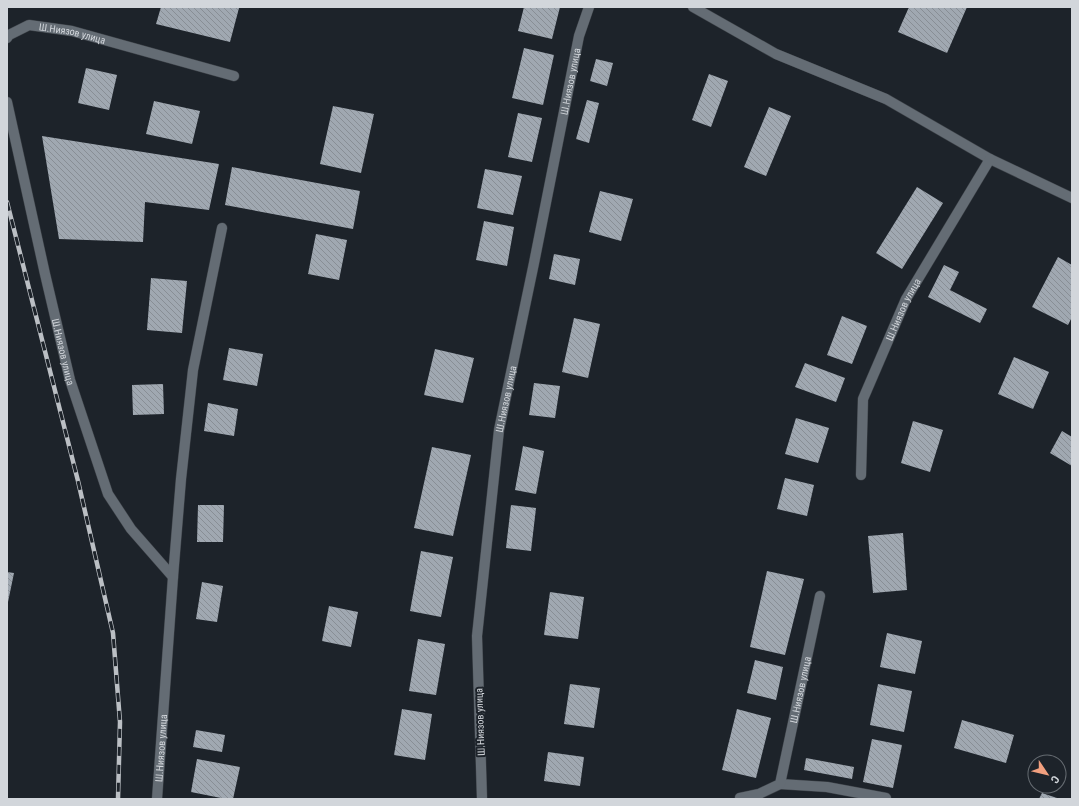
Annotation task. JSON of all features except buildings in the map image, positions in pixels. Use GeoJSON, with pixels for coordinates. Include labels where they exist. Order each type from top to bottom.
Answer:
{"type":"FeatureCollection","features":[{"type":"Feature","properties":{"kind":"street","name":"Ш.Ниязов улица"},"geometry":{"type":"LineString","coordinates":[[482,799],[477,636],[499,430],[536,255],[579,36],[589,7]]}},
{"type":"Feature","properties":{"kind":"street"},"geometry":{"type":"LineString","coordinates":[[692,7],[776,54],[886,99],[990,159],[1072,198]]}},
{"type":"Feature","properties":{"kind":"street","name":"Ш.Ниязов улица"},"geometry":{"type":"LineString","coordinates":[[7,38],[9,35],[29,25],[72,30],[234,76]]}},
{"type":"Feature","properties":{"kind":"street","name":"Ш.Ниязов улица"},"geometry":{"type":"LineString","coordinates":[[7,102],[70,380],[108,494],[131,529],[173,577]]}},
{"type":"Feature","properties":{"kind":"street","name":"Ш.Ниязов улица"},"geometry":{"type":"LineString","coordinates":[[861,475],[862,399],[906,299],[990,159]]}},
{"type":"Feature","properties":{"kind":"street","name":"Ш.Ниязов улица"},"geometry":{"type":"LineString","coordinates":[[157,799],[181,479],[193,370],[222,228]]}},
{"type":"Feature","properties":{"kind":"street","name":"Ш.Ниязов улица"},"geometry":{"type":"LineString","coordinates":[[780,784],[820,596]]}},
{"type":"Feature","properties":{"kind":"street"},"geometry":{"type":"LineString","coordinates":[[740,799],[759,794],[780,784],[827,787],[886,798]]}},
{"type":"Feature","properties":{"kind":"railway"},"geometry":{"type":"LineString","coordinates":[[7,202],[78,481],[113,633],[120,722],[118,799]]}}]}
